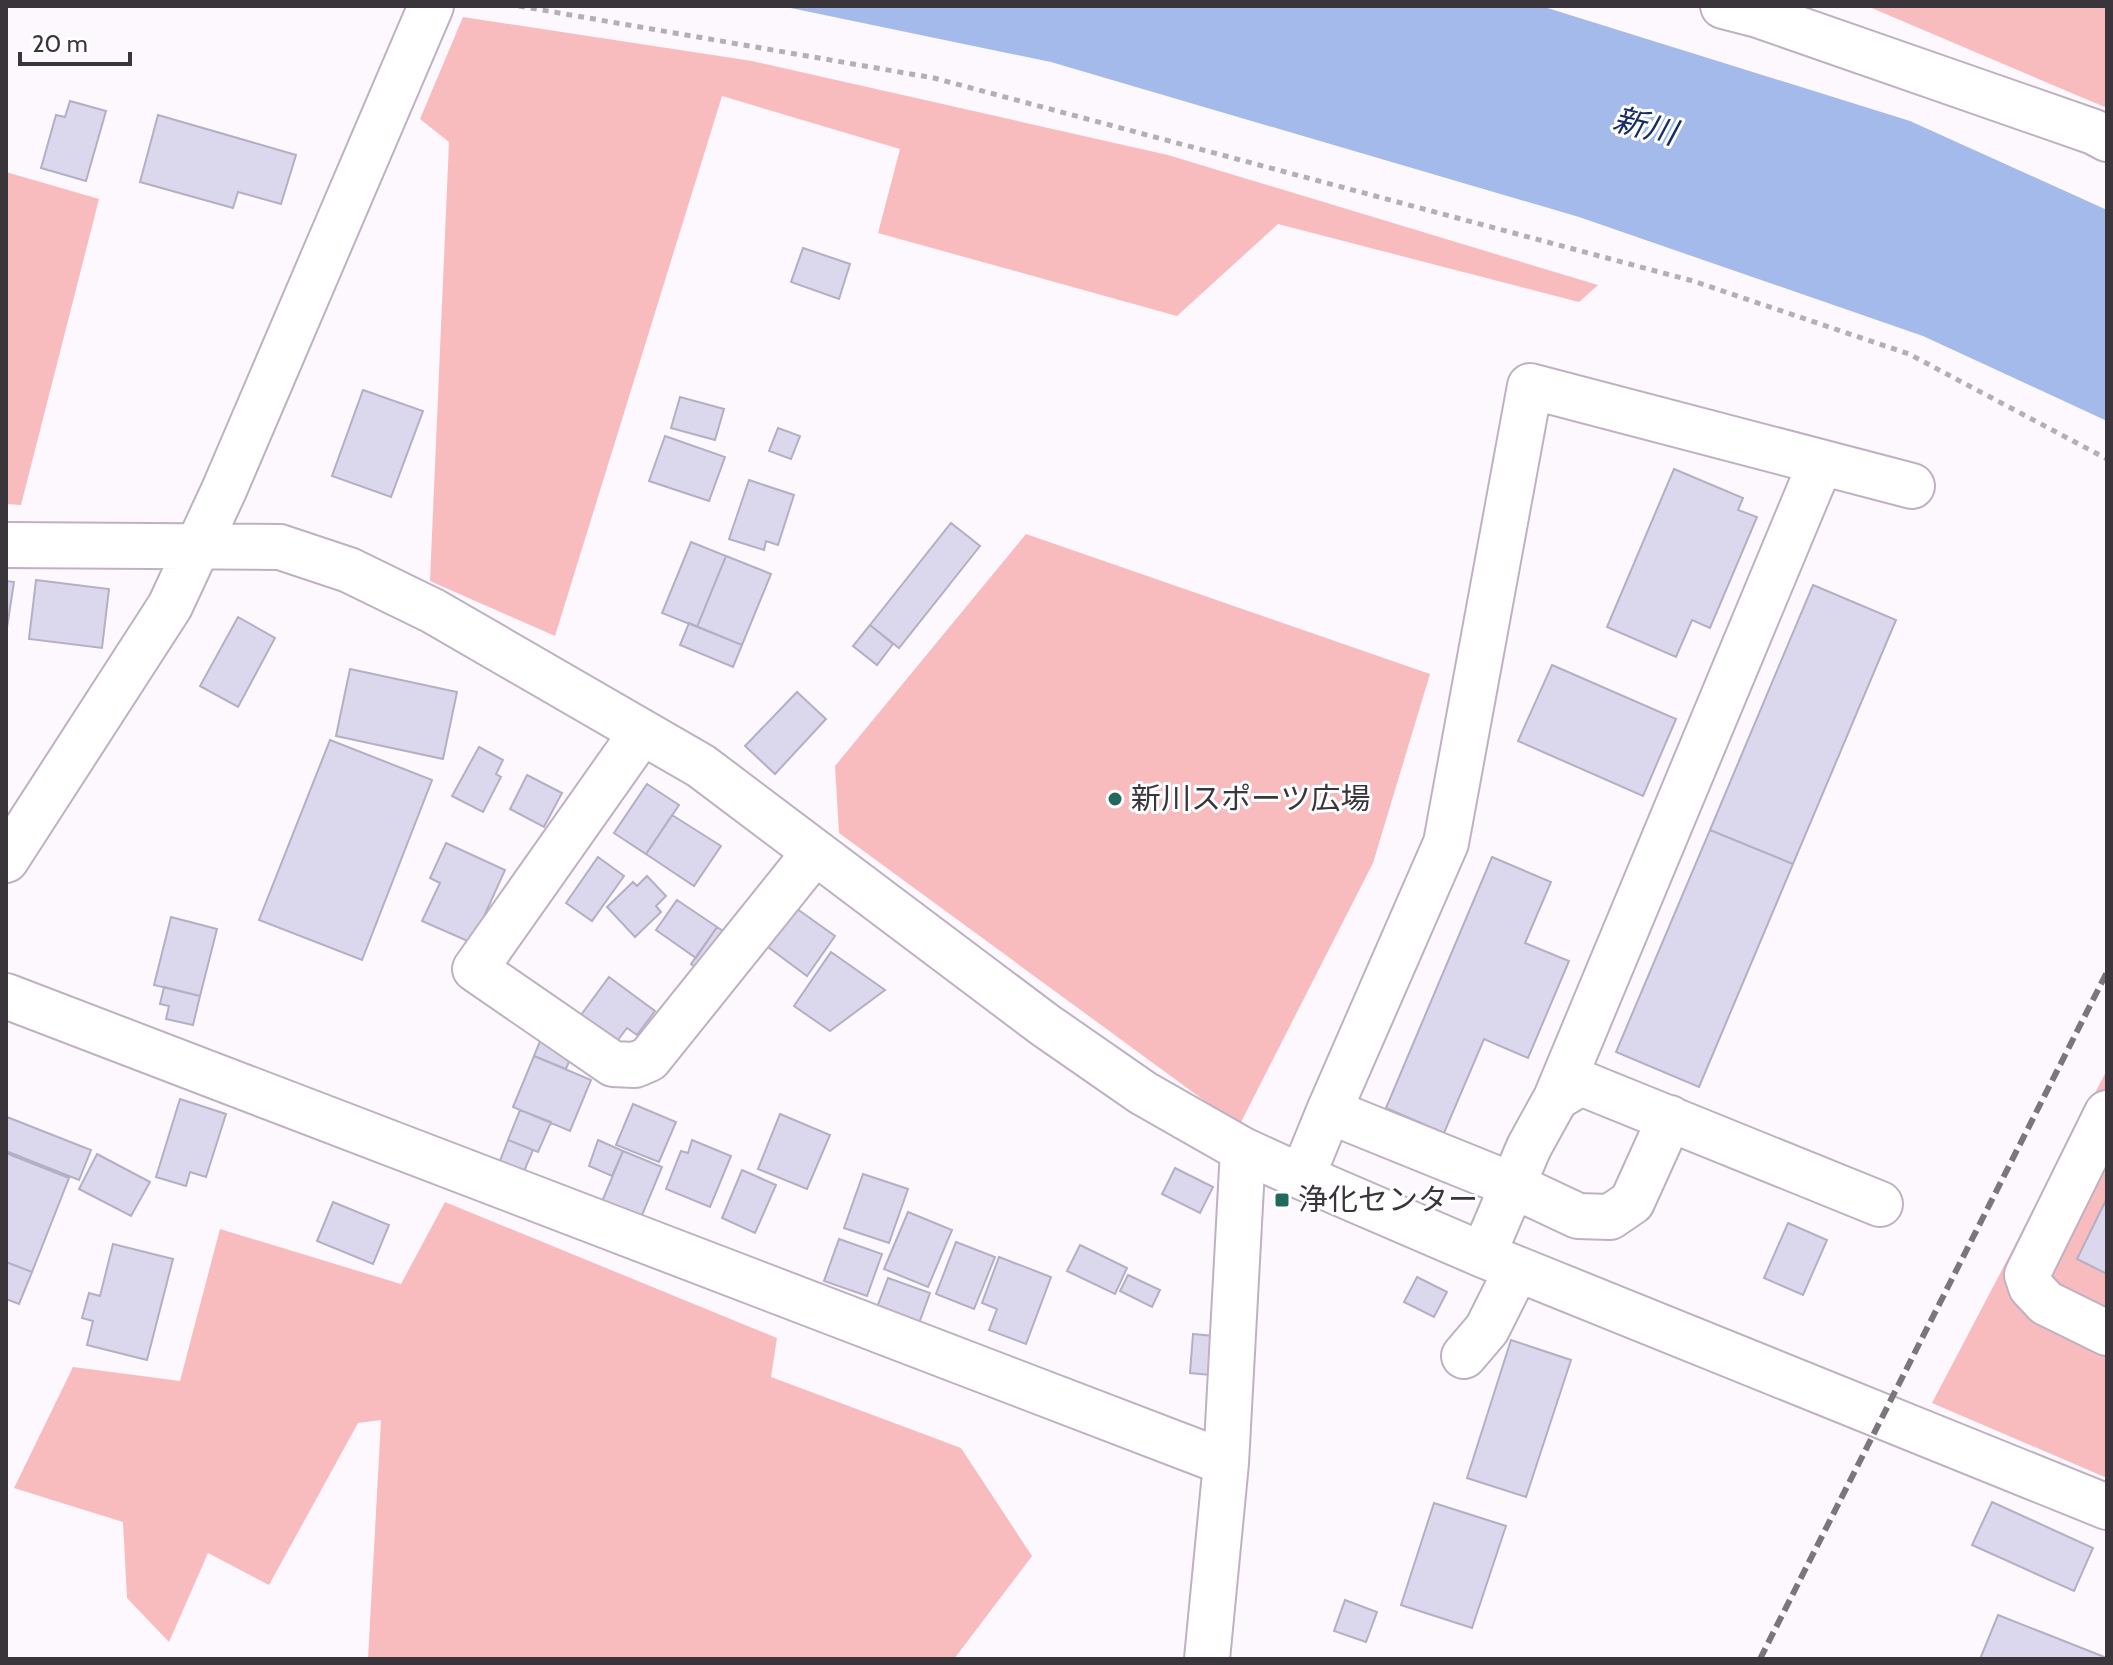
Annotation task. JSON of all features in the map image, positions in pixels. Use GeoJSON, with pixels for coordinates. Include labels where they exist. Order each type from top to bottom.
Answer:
{"type":"FeatureCollection","features":[{"type":"Feature","properties":{"kind":"street"},"geometry":{"type":"LineString","coordinates":[[6,860],[170,606],[231,475],[431,6]]}},
{"type":"Feature","properties":{"kind":"street"},"geometry":{"type":"LineString","coordinates":[[1723,6],[1772,20],[2107,139]]}},
{"type":"Feature","properties":{"kind":"street"},"geometry":{"type":"LineString","coordinates":[[1302,1177],[1446,843],[1530,386],[1912,486]]}},
{"type":"Feature","properties":{"kind":"street"},"geometry":{"type":"LineString","coordinates":[[1464,1356],[1487,1329],[1512,1185],[1556,1098],[1821,462]]}},
{"type":"Feature","properties":{"kind":"street"},"geometry":{"type":"LineString","coordinates":[[6,545],[280,547],[349,570],[433,611],[701,766],[1045,1025],[1143,1093],[1243,1150],[1500,1262],[2107,1507]]}},
{"type":"Feature","properties":{"kind":"street"},"geometry":{"type":"LineString","coordinates":[[642,732],[475,969],[613,1064],[635,1065],[649,1059],[815,852]]}},
{"type":"Feature","properties":{"kind":"street"},"geometry":{"type":"LineString","coordinates":[[6,996],[1226,1463]]}},
{"type":"Feature","properties":{"kind":"street"},"geometry":{"type":"LineString","coordinates":[[1556,1098],[1581,1083],[1880,1204]]}},
{"type":"Feature","properties":{"kind":"street"},"geometry":{"type":"LineString","coordinates":[[1329,1111],[1512,1185],[1578,1216],[1610,1217],[1632,1202],[1670,1118]]}},
{"type":"Feature","properties":{"kind":"street"},"geometry":{"type":"LineString","coordinates":[[2107,1113],[2027,1275],[2031,1287],[2046,1303],[2107,1333]]}},
{"type":"Feature","properties":{"kind":"street"},"geometry":{"type":"LineString","coordinates":[[1207,1659],[1226,1463],[1243,1150]]}},
{"type":"Feature","properties":{"kind":"path"},"geometry":{"type":"LineString","coordinates":[[519,6],[934,78],[1693,281],[1909,354],[2107,459]]}},
{"type":"Feature","properties":{"kind":"shaded area"},"geometry":{"type":"Polygon","coordinates":[[[1867,6],[2107,6],[2107,108],[1867,6]]]}},
{"type":"Feature","properties":{"kind":"shaded area"},"geometry":{"type":"Polygon","coordinates":[[[463,17],[752,61],[1168,155],[1598,285],[1579,302],[1278,224],[1177,316],[878,233],[900,149],[722,96],[555,636],[430,581],[449,142],[420,119],[463,17]]]}},
{"type":"Feature","properties":{"kind":"shaded area"},"geometry":{"type":"Polygon","coordinates":[[[6,172],[99,199],[21,505],[6,504],[6,172]]]}},
{"type":"Feature","properties":{"kind":"shaded area","name":"新川スポーツ広場"},"geometry":{"type":"Polygon","coordinates":[[[1026,534],[1430,674],[1373,863],[1239,1126],[839,833],[835,766],[1026,534]]]}},
{"type":"Feature","properties":{"kind":"shaded area"},"geometry":{"type":"Polygon","coordinates":[[[2107,1070],[2107,1478],[1932,1403],[2107,1070]]]}},
{"type":"Feature","properties":{"kind":"shaded area"},"geometry":{"type":"Polygon","coordinates":[[[445,1202],[777,1338],[771,1377],[961,1448],[1032,1556],[954,1659],[368,1659],[381,1420],[358,1423],[269,1585],[208,1553],[169,1642],[127,1598],[123,1522],[14,1488],[73,1367],[180,1381],[220,1229],[401,1284],[445,1202]]]}},
{"type":"Feature","properties":{"kind":"water","name":"新川"},"geometry":{"type":"Polygon","coordinates":[[[781,6],[1541,6],[1910,121],[2107,210],[2107,421],[1923,336],[1579,217],[1051,62],[781,6]]]}},
{"type":"Feature","properties":{"kind":"building"},"geometry":{"type":"Polygon","coordinates":[[[70,101],[106,111],[86,181],[41,168],[56,115],[65,117],[70,101]]]}},
{"type":"Feature","properties":{"kind":"building"},"geometry":{"type":"Polygon","coordinates":[[[158,115],[296,155],[281,204],[238,192],[233,208],[140,182],[158,115]]]}},
{"type":"Feature","properties":{"kind":"building"},"geometry":{"type":"Polygon","coordinates":[[[803,248],[850,264],[839,299],[791,282],[803,248]]]}},
{"type":"Feature","properties":{"kind":"building"},"geometry":{"type":"Polygon","coordinates":[[[363,390],[423,411],[391,497],[332,476],[363,390]]]}},
{"type":"Feature","properties":{"kind":"building"},"geometry":{"type":"Polygon","coordinates":[[[680,397],[724,409],[715,440],[671,428],[680,397]]]}},
{"type":"Feature","properties":{"kind":"building"},"geometry":{"type":"Polygon","coordinates":[[[778,428],[800,436],[791,459],[769,451],[778,428]]]}},
{"type":"Feature","properties":{"kind":"building"},"geometry":{"type":"Polygon","coordinates":[[[665,436],[725,457],[709,501],[649,481],[665,436]]]}},
{"type":"Feature","properties":{"kind":"building"},"geometry":{"type":"Polygon","coordinates":[[[1674,469],[1743,498],[1738,510],[1757,517],[1710,628],[1692,620],[1676,657],[1607,627],[1674,469]]]}},
{"type":"Feature","properties":{"kind":"building"},"geometry":{"type":"Polygon","coordinates":[[[749,480],[794,495],[778,545],[766,541],[764,550],[729,539],[749,480]]]}},
{"type":"Feature","properties":{"kind":"building"},"geometry":{"type":"Polygon","coordinates":[[[951,523],[980,546],[899,648],[870,625],[951,523]]]}},
{"type":"Feature","properties":{"kind":"building"},"geometry":{"type":"Polygon","coordinates":[[[691,542],[726,556],[697,627],[662,613],[691,542]]]}},
{"type":"Feature","properties":{"kind":"building"},"geometry":{"type":"Polygon","coordinates":[[[726,556],[771,574],[742,645],[697,627],[726,556]]]}},
{"type":"Feature","properties":{"kind":"building"},"geometry":{"type":"Polygon","coordinates":[[[36,580],[109,589],[102,648],[29,639],[36,580]]]}},
{"type":"Feature","properties":{"kind":"building"},"geometry":{"type":"Polygon","coordinates":[[[6,581],[14,582],[6,634],[6,581]]]}},
{"type":"Feature","properties":{"kind":"building"},"geometry":{"type":"Polygon","coordinates":[[[1813,585],[1896,620],[1793,864],[1710,830],[1813,585]]]}},
{"type":"Feature","properties":{"kind":"building"},"geometry":{"type":"Polygon","coordinates":[[[238,617],[275,638],[238,707],[200,686],[238,617]]]}},
{"type":"Feature","properties":{"kind":"building"},"geometry":{"type":"Polygon","coordinates":[[[689,623],[742,645],[733,667],[680,645],[689,623]]]}},
{"type":"Feature","properties":{"kind":"building"},"geometry":{"type":"Polygon","coordinates":[[[870,625],[893,644],[877,665],[853,646],[870,625]]]}},
{"type":"Feature","properties":{"kind":"building"},"geometry":{"type":"Polygon","coordinates":[[[1552,665],[1676,719],[1643,796],[1518,741],[1552,665]]]}},
{"type":"Feature","properties":{"kind":"building"},"geometry":{"type":"Polygon","coordinates":[[[350,669],[457,692],[443,759],[336,736],[350,669]]]}},
{"type":"Feature","properties":{"kind":"building"},"geometry":{"type":"Polygon","coordinates":[[[797,692],[826,719],[775,774],[745,746],[797,692]]]}},
{"type":"Feature","properties":{"kind":"building"},"geometry":{"type":"Polygon","coordinates":[[[330,740],[432,780],[362,960],[259,920],[330,740]]]}},
{"type":"Feature","properties":{"kind":"building"},"geometry":{"type":"Polygon","coordinates":[[[479,747],[503,760],[496,774],[501,777],[483,812],[452,796],[479,747]]]}},
{"type":"Feature","properties":{"kind":"building"},"geometry":{"type":"Polygon","coordinates":[[[527,775],[562,793],[544,827],[510,809],[527,775]]]}},
{"type":"Feature","properties":{"kind":"building"},"geometry":{"type":"Polygon","coordinates":[[[647,784],[679,805],[646,854],[614,833],[647,784]]]}},
{"type":"Feature","properties":{"kind":"building"},"geometry":{"type":"Polygon","coordinates":[[[672,815],[721,846],[694,886],[646,854],[672,815]]]}},
{"type":"Feature","properties":{"kind":"building"},"geometry":{"type":"Polygon","coordinates":[[[1710,830],[1793,864],[1699,1087],[1616,1052],[1710,830]]]}},
{"type":"Feature","properties":{"kind":"building"},"geometry":{"type":"Polygon","coordinates":[[[446,843],[505,870],[472,943],[422,921],[440,883],[430,878],[446,843]]]}},
{"type":"Feature","properties":{"kind":"building"},"geometry":{"type":"Polygon","coordinates":[[[598,857],[624,876],[592,921],[566,903],[598,857]]]}},
{"type":"Feature","properties":{"kind":"building"},"geometry":{"type":"Polygon","coordinates":[[[1492,857],[1551,882],[1525,943],[1569,961],[1528,1058],[1484,1039],[1444,1133],[1386,1108],[1492,857]]]}},
{"type":"Feature","properties":{"kind":"building"},"geometry":{"type":"Polygon","coordinates":[[[647,876],[666,896],[656,906],[661,912],[635,937],[607,907],[633,882],[637,886],[647,876]]]}},
{"type":"Feature","properties":{"kind":"building"},"geometry":{"type":"Polygon","coordinates":[[[677,900],[717,927],[696,958],[656,930],[677,900]]]}},
{"type":"Feature","properties":{"kind":"building"},"geometry":{"type":"Polygon","coordinates":[[[793,906],[835,936],[807,976],[764,944],[793,906]]]}},
{"type":"Feature","properties":{"kind":"building"},"geometry":{"type":"Polygon","coordinates":[[[171,917],[217,929],[200,996],[154,985],[171,917]]]}},
{"type":"Feature","properties":{"kind":"building"},"geometry":{"type":"Polygon","coordinates":[[[717,927],[729,935],[704,973],[691,964],[717,927]]]}},
{"type":"Feature","properties":{"kind":"building"},"geometry":{"type":"Polygon","coordinates":[[[831,952],[885,990],[830,1031],[794,1006],[831,952]]]}},
{"type":"Feature","properties":{"kind":"building"},"geometry":{"type":"Polygon","coordinates":[[[609,977],[655,1011],[637,1035],[627,1028],[617,1041],[581,1015],[609,977]]]}},
{"type":"Feature","properties":{"kind":"building"},"geometry":{"type":"Polygon","coordinates":[[[164,987],[200,996],[193,1025],[166,1019],[169,1006],[160,1004],[164,987]]]}},
{"type":"Feature","properties":{"kind":"building"},"geometry":{"type":"Polygon","coordinates":[[[545,1029],[577,1042],[566,1069],[534,1056],[545,1029]]]}},
{"type":"Feature","properties":{"kind":"building"},"geometry":{"type":"Polygon","coordinates":[[[534,1056],[591,1080],[570,1131],[513,1107],[534,1056]]]}},
{"type":"Feature","properties":{"kind":"building"},"geometry":{"type":"Polygon","coordinates":[[[180,1099],[226,1114],[206,1177],[190,1172],[186,1186],[156,1177],[180,1099]]]}},
{"type":"Feature","properties":{"kind":"building"},"geometry":{"type":"Polygon","coordinates":[[[633,1104],[676,1122],[659,1162],[616,1145],[633,1104]]]}},
{"type":"Feature","properties":{"kind":"building"},"geometry":{"type":"Polygon","coordinates":[[[520,1110],[551,1122],[538,1152],[508,1140],[520,1110]]]}},
{"type":"Feature","properties":{"kind":"building"},"geometry":{"type":"Polygon","coordinates":[[[780,1114],[830,1135],[807,1189],[758,1169],[780,1114]]]}},
{"type":"Feature","properties":{"kind":"building"},"geometry":{"type":"Polygon","coordinates":[[[7,1117],[91,1150],[79,1180],[6,1151],[7,1117]]]}},
{"type":"Feature","properties":{"kind":"building"},"geometry":{"type":"Polygon","coordinates":[[[508,1140],[533,1150],[522,1176],[498,1166],[508,1140]]]}},
{"type":"Feature","properties":{"kind":"building"},"geometry":{"type":"Polygon","coordinates":[[[598,1140],[623,1151],[612,1176],[589,1166],[598,1140]]]}},
{"type":"Feature","properties":{"kind":"building"},"geometry":{"type":"Polygon","coordinates":[[[692,1140],[731,1156],[710,1207],[666,1189],[681,1151],[688,1153],[692,1140]]]}},
{"type":"Feature","properties":{"kind":"building"},"geometry":{"type":"Polygon","coordinates":[[[623,1151],[662,1167],[640,1220],[601,1204],[623,1151]]]}},
{"type":"Feature","properties":{"kind":"building"},"geometry":{"type":"Polygon","coordinates":[[[6,1153],[69,1178],[32,1272],[6,1262],[6,1153]]]}},
{"type":"Feature","properties":{"kind":"building"},"geometry":{"type":"Polygon","coordinates":[[[97,1154],[150,1182],[131,1216],[79,1189],[97,1154]]]}},
{"type":"Feature","properties":{"kind":"building"},"geometry":{"type":"Polygon","coordinates":[[[1175,1168],[1213,1187],[1200,1213],[1162,1194],[1175,1168]]]}},
{"type":"Feature","properties":{"kind":"building"},"geometry":{"type":"Polygon","coordinates":[[[742,1170],[776,1185],[755,1233],[722,1218],[742,1170]]]}},
{"type":"Feature","properties":{"kind":"building"},"geometry":{"type":"Polygon","coordinates":[[[863,1174],[908,1189],[889,1243],[844,1228],[863,1174]]]}},
{"type":"Feature","properties":{"kind":"building"},"geometry":{"type":"Polygon","coordinates":[[[2107,1198],[2107,1274],[2077,1259],[2107,1198]]]}},
{"type":"Feature","properties":{"kind":"building"},"geometry":{"type":"Polygon","coordinates":[[[333,1202],[389,1225],[373,1264],[317,1241],[333,1202]]]}},
{"type":"Feature","properties":{"kind":"building"},"geometry":{"type":"Polygon","coordinates":[[[908,1212],[952,1230],[928,1287],[884,1269],[908,1212]]]}},
{"type":"Feature","properties":{"kind":"building"},"geometry":{"type":"Polygon","coordinates":[[[1788,1223],[1827,1240],[1803,1295],[1764,1278],[1788,1223]]]}},
{"type":"Feature","properties":{"kind":"building"},"geometry":{"type":"Polygon","coordinates":[[[839,1239],[882,1254],[867,1296],[824,1281],[839,1239]]]}},
{"type":"Feature","properties":{"kind":"building"},"geometry":{"type":"Polygon","coordinates":[[[956,1242],[995,1257],[974,1309],[936,1294],[956,1242]]]}},
{"type":"Feature","properties":{"kind":"building"},"geometry":{"type":"Polygon","coordinates":[[[113,1244],[173,1259],[147,1360],[87,1345],[93,1321],[82,1318],[89,1293],[100,1296],[113,1244]]]}},
{"type":"Feature","properties":{"kind":"building"},"geometry":{"type":"Polygon","coordinates":[[[1080,1245],[1127,1268],[1115,1294],[1067,1271],[1080,1245]]]}},
{"type":"Feature","properties":{"kind":"building"},"geometry":{"type":"Polygon","coordinates":[[[999,1257],[1051,1277],[1026,1344],[989,1330],[997,1309],[982,1303],[999,1257]]]}},
{"type":"Feature","properties":{"kind":"building"},"geometry":{"type":"Polygon","coordinates":[[[6,1262],[32,1272],[19,1304],[6,1299],[6,1262]]]}},
{"type":"Feature","properties":{"kind":"building"},"geometry":{"type":"Polygon","coordinates":[[[1128,1275],[1160,1290],[1152,1307],[1120,1291],[1128,1275]]]}},
{"type":"Feature","properties":{"kind":"building"},"geometry":{"type":"Polygon","coordinates":[[[1417,1277],[1447,1292],[1434,1317],[1404,1302],[1417,1277]]]}},
{"type":"Feature","properties":{"kind":"building"},"geometry":{"type":"Polygon","coordinates":[[[888,1278],[930,1293],[918,1326],[876,1310],[888,1278]]]}},
{"type":"Feature","properties":{"kind":"building"},"geometry":{"type":"Polygon","coordinates":[[[1193,1334],[1214,1336],[1211,1375],[1190,1373],[1193,1334]]]}},
{"type":"Feature","properties":{"kind":"building"},"geometry":{"type":"Polygon","coordinates":[[[1511,1340],[1571,1360],[1526,1497],[1467,1478],[1511,1340]]]}},
{"type":"Feature","properties":{"kind":"building"},"geometry":{"type":"Polygon","coordinates":[[[1992,1502],[2093,1548],[2074,1591],[1972,1545],[1992,1502]]]}},
{"type":"Feature","properties":{"kind":"building"},"geometry":{"type":"Polygon","coordinates":[[[1434,1503],[1506,1526],[1472,1628],[1401,1605],[1434,1503]]]}},
{"type":"Feature","properties":{"kind":"building"},"geometry":{"type":"Polygon","coordinates":[[[1345,1600],[1377,1612],[1366,1642],[1334,1631],[1345,1600]]]}},
{"type":"Feature","properties":{"kind":"building"},"geometry":{"type":"Polygon","coordinates":[[[1998,1615],[2107,1658],[2107,1659],[1980,1659],[1998,1615]]]}},
{"type":"Feature","properties":{"kind":"railway"},"geometry":{"type":"LineString","coordinates":[[1760,1659],[2107,972]]}},
{"type":"Feature","properties":{"kind":"place","name":"新川スポーツ広場"},"geometry":{"type":"Point","coordinates":[1115,799]}},
{"type":"Feature","properties":{"kind":"place","name":"浄化センター"},"geometry":{"type":"Point","coordinates":[1282,1200]}}]}
